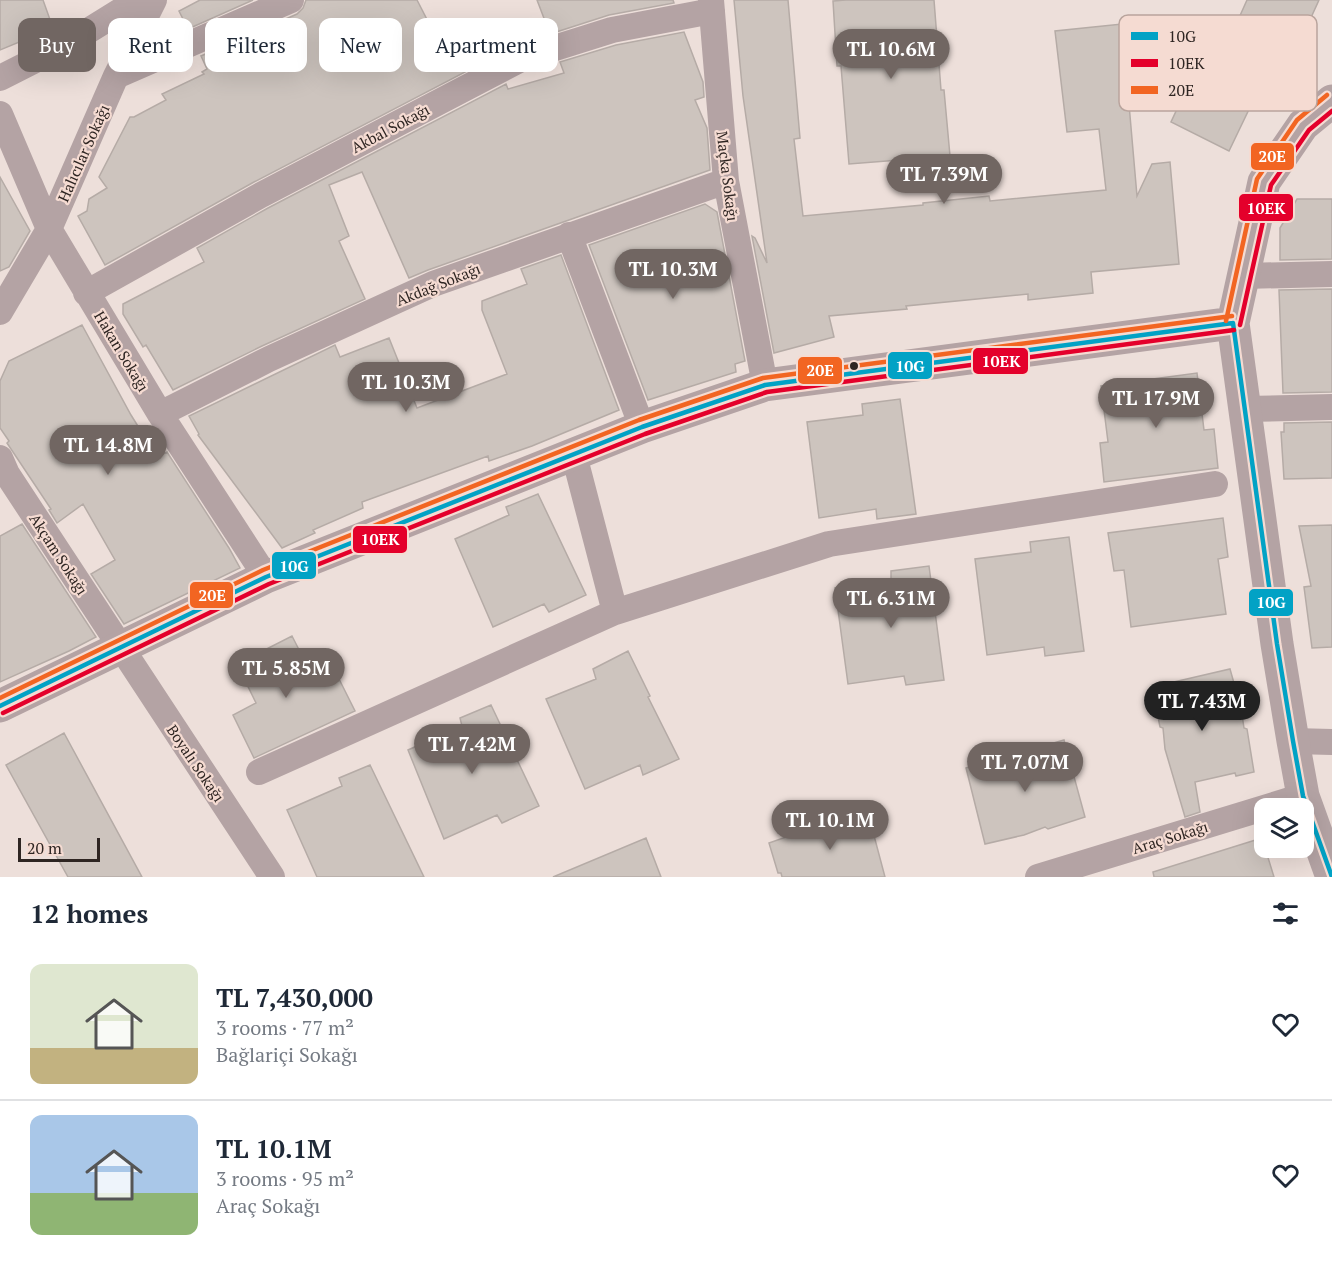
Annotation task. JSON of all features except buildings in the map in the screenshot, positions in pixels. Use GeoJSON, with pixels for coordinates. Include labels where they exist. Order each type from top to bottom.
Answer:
{"type":"FeatureCollection","features":[{"type":"Feature","properties":{"kind":"street"},"geometry":{"type":"LineString","coordinates":[[0,78],[66,44],[138,0]]}},
{"type":"Feature","properties":{"kind":"street","name":"Halıcılar Sokağı"},"geometry":{"type":"LineString","coordinates":[[49,229],[116,76],[154,0]]}},
{"type":"Feature","properties":{"kind":"street"},"geometry":{"type":"LineString","coordinates":[[116,76],[291,0]]}},
{"type":"Feature","properties":{"kind":"street","name":"Maçka Sokağı"},"geometry":{"type":"LineString","coordinates":[[712,6],[726,181],[765,385]]}},
{"type":"Feature","properties":{"kind":"street","name":"Akbal Sokağı"},"geometry":{"type":"LineString","coordinates":[[86,293],[261,195],[524,58],[612,30],[712,6]]}},
{"type":"Feature","properties":{"kind":"street"},"geometry":{"type":"LineString","coordinates":[[1332,101],[1303,125],[1264,182],[1233,323],[1277,644],[1293,741],[1303,796],[1332,877]]}},
{"type":"Feature","properties":{"kind":"street","name":"Hakan Sokağı"},"geometry":{"type":"LineString","coordinates":[[0,114],[49,229],[160,414],[266,577]]}},
{"type":"Feature","properties":{"kind":"street","name":"Akdağ Sokağı"},"geometry":{"type":"LineString","coordinates":[[160,414],[269,358],[433,284],[726,181]]}},
{"type":"Feature","properties":{"kind":"street"},"geometry":{"type":"LineString","coordinates":[[0,312],[49,229]]}},
{"type":"Feature","properties":{"kind":"street"},"geometry":{"type":"LineString","coordinates":[[569,235],[642,427]]}},
{"type":"Feature","properties":{"kind":"street"},"geometry":{"type":"LineString","coordinates":[[1243,276],[1332,274]]}},
{"type":"Feature","properties":{"kind":"street"},"geometry":{"type":"LineString","coordinates":[[0,706],[266,577],[642,427],[765,385],[1233,323]]}},
{"type":"Feature","properties":{"kind":"street"},"geometry":{"type":"LineString","coordinates":[[1245,409],[1332,407]]}},
{"type":"Feature","properties":{"kind":"street"},"geometry":{"type":"LineString","coordinates":[[574,455],[615,612]]}},
{"type":"Feature","properties":{"kind":"street","name":"Akçam Sokağı"},"geometry":{"type":"LineString","coordinates":[[0,458],[7,474],[120,649]]}},
{"type":"Feature","properties":{"kind":"street"},"geometry":{"type":"LineString","coordinates":[[259,772],[615,612],[829,544],[1215,484]]}},
{"type":"Feature","properties":{"kind":"street","name":"Boyalı Sokağı"},"geometry":{"type":"LineString","coordinates":[[120,649],[272,877]]}},
{"type":"Feature","properties":{"kind":"street"},"geometry":{"type":"LineString","coordinates":[[1293,741],[1332,742]]}},
{"type":"Feature","properties":{"kind":"street","name":"Araç Sokağı"},"geometry":{"type":"LineString","coordinates":[[1038,877],[1303,796]]}},
{"type":"Feature","properties":{"kind":"transit line","name":"20E"},"geometry":{"type":"LineString","coordinates":[[1317,103],[1327,95]]}},
{"type":"Feature","properties":{"kind":"transit line","name":"20E"},"geometry":{"type":"LineString","coordinates":[[1226,321],[1257,179],[1297,120],[1308,111]]}},
{"type":"Feature","properties":{"kind":"transit line","name":"10EK"},"geometry":{"type":"LineString","coordinates":[[1240,325],[1271,185],[1309,130],[1332,111]]}},
{"type":"Feature","properties":{"kind":"transit line","name":"20E"},"geometry":{"type":"LineString","coordinates":[[0,698],[263,570],[639,420],[763,378],[1232,316]]}},
{"type":"Feature","properties":{"kind":"transit line","name":"10G"},"geometry":{"type":"LineString","coordinates":[[1233,323],[1277,644],[1293,741],[1303,796],[1332,877]]}},
{"type":"Feature","properties":{"kind":"transit line","name":"10G"},"geometry":{"type":"LineString","coordinates":[[0,706],[266,577],[642,427],[765,385],[1233,323]]}},
{"type":"Feature","properties":{"kind":"transit line","name":"10EK"},"geometry":{"type":"LineString","coordinates":[[3,713],[269,584],[645,434],[767,392],[1234,330]]}}]}
